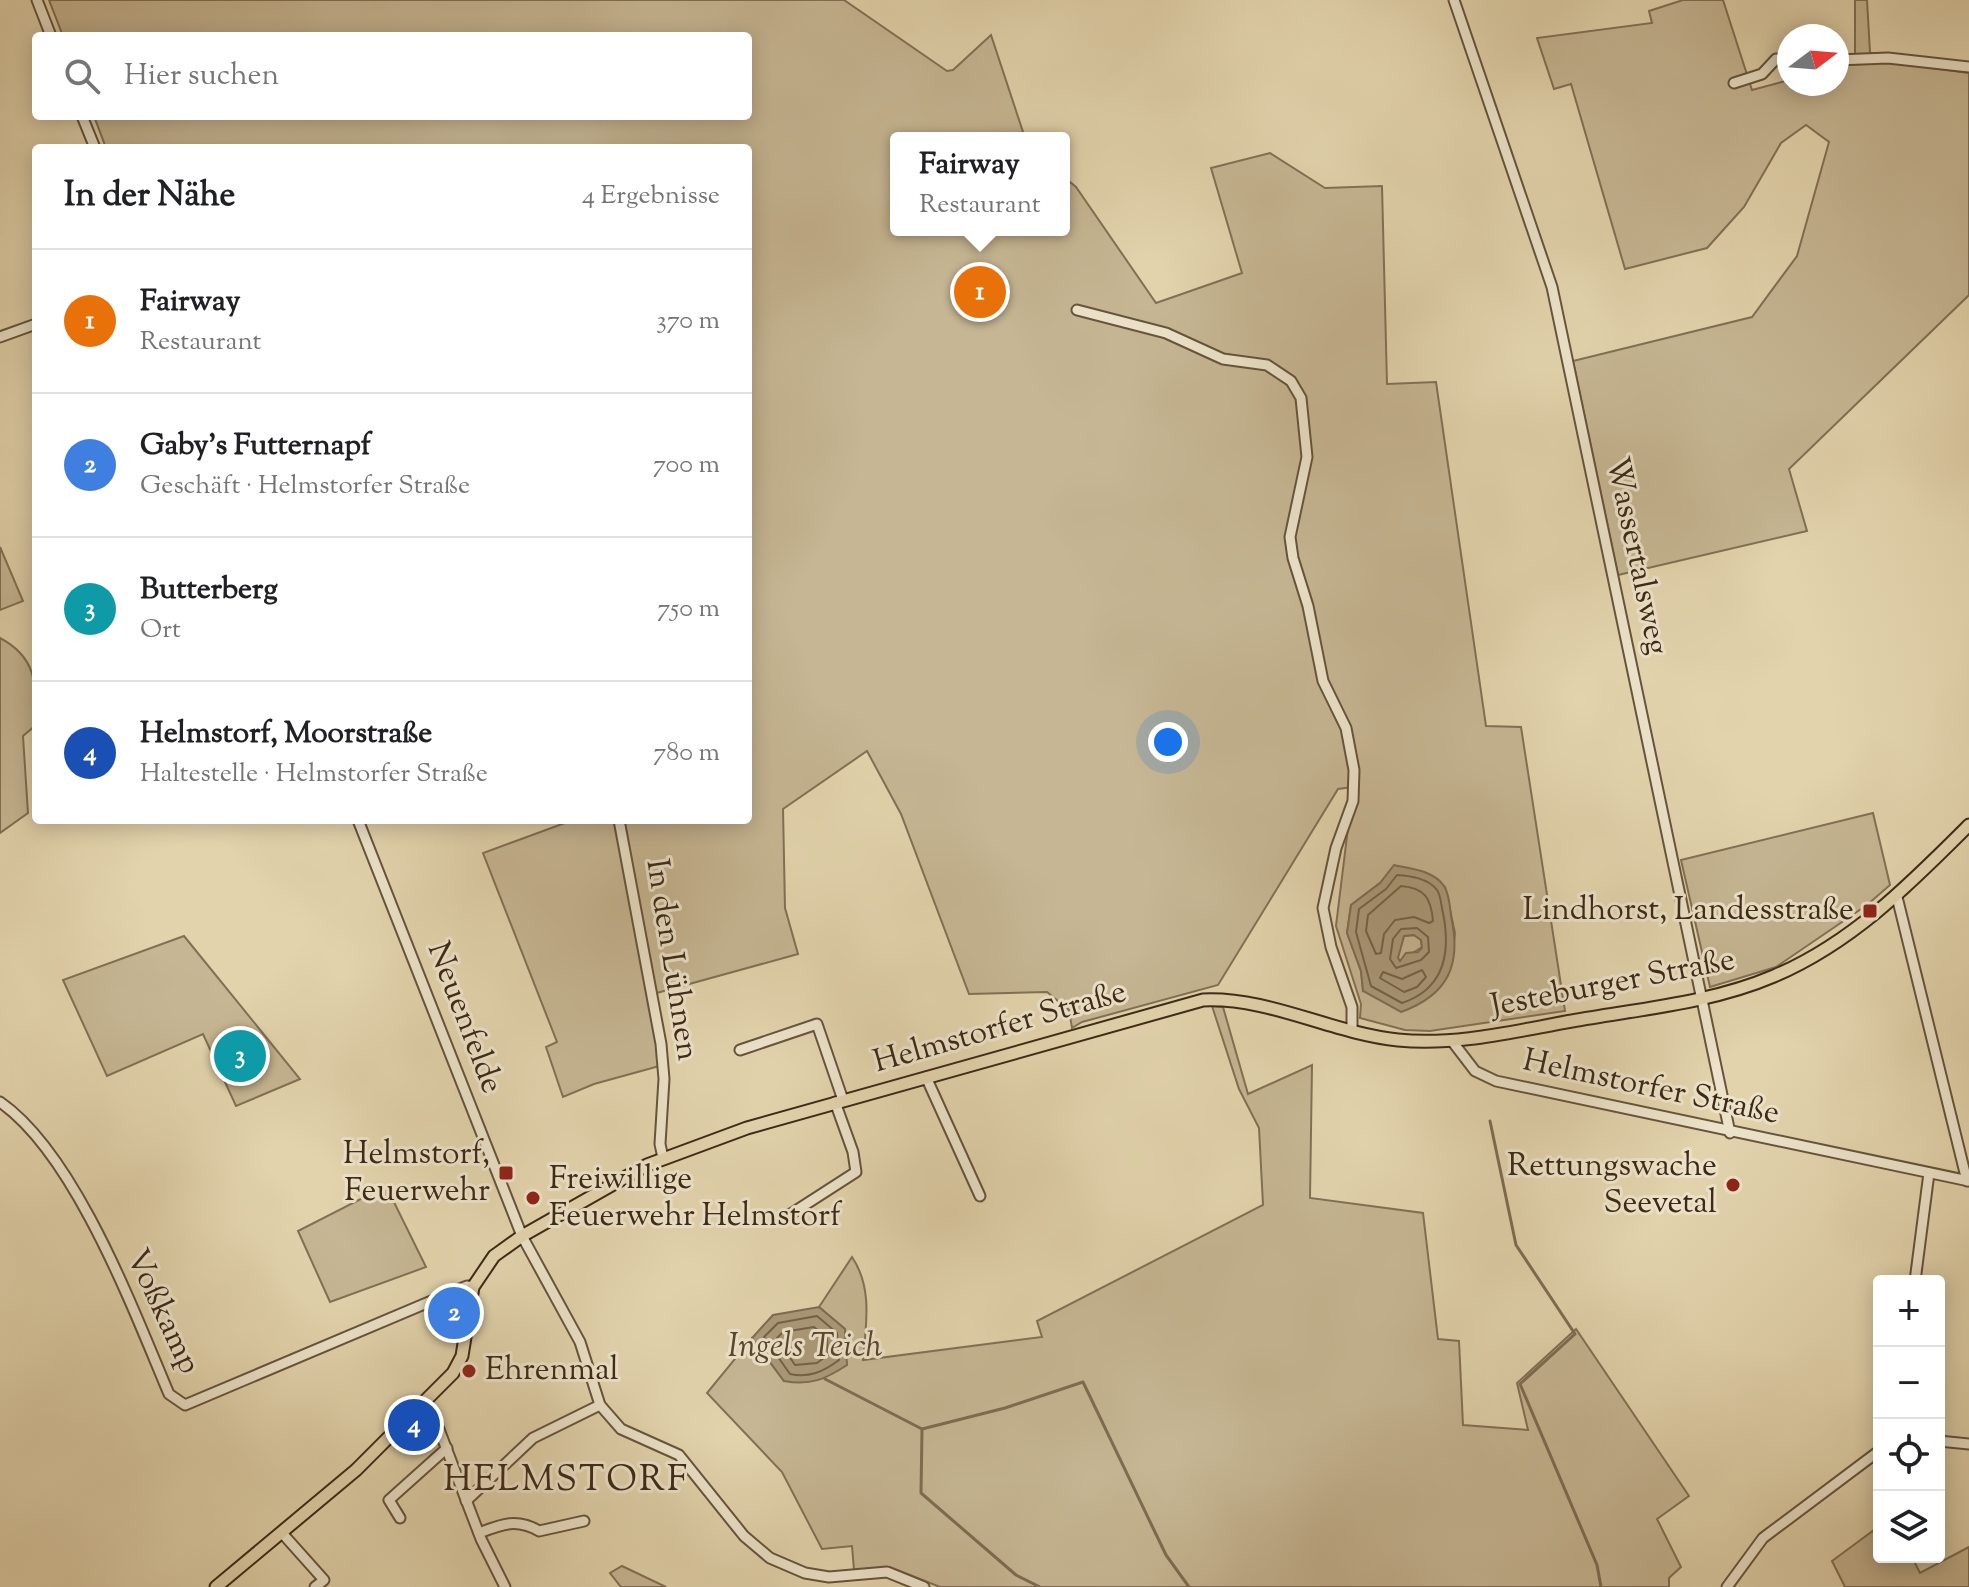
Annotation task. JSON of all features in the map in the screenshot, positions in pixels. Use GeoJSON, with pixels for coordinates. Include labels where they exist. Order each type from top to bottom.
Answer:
{"type":"FeatureCollection","features":[{"type":"Feature","properties":{"kind":"main road","name":"Jesteburger Straße"},"geometry":{"type":"LineString","coordinates":[[1452,1041],[1701,998],[1773,977],[1806,960],[1897,897],[1969,825]]}},
{"type":"Feature","properties":{"kind":"main road","name":"Helmstorfer Straße"},"geometry":{"type":"LineString","coordinates":[[216,1587],[282,1533],[426,1404],[453,1373],[462,1356],[473,1287],[494,1256],[522,1236],[663,1158],[747,1128],[839,1101],[1203,1000],[1251,1002],[1395,1040],[1452,1041]]}},
{"type":"Feature","properties":{"kind":"street"},"geometry":{"type":"LineString","coordinates":[[37,0],[49,32]]}},
{"type":"Feature","properties":{"kind":"street","name":"Wassertalsweg"},"geometry":{"type":"LineString","coordinates":[[1454,0],[1552,287],[1730,1133]]}},
{"type":"Feature","properties":{"kind":"street"},"geometry":{"type":"LineString","coordinates":[[1849,60],[1888,58],[1969,67]]}},
{"type":"Feature","properties":{"kind":"street"},"geometry":{"type":"LineString","coordinates":[[1734,83],[1762,74],[1777,59]]}},
{"type":"Feature","properties":{"kind":"street"},"geometry":{"type":"LineString","coordinates":[[84,120],[93,144]]}},
{"type":"Feature","properties":{"kind":"street"},"geometry":{"type":"LineString","coordinates":[[1077,310],[1166,333],[1223,359],[1267,365],[1291,381],[1301,398],[1307,457],[1290,537],[1323,681],[1346,728],[1354,770],[1353,801],[1336,848],[1323,908],[1331,947],[1352,1007],[1352,1031]]}},
{"type":"Feature","properties":{"kind":"street"},"geometry":{"type":"LineString","coordinates":[[0,337],[32,325]]}},
{"type":"Feature","properties":{"kind":"street","name":"Neuenfelde"},"geometry":{"type":"LineString","coordinates":[[360,824],[522,1236],[580,1342],[600,1405]]}},
{"type":"Feature","properties":{"kind":"street","name":"In den Lühnen"},"geometry":{"type":"LineString","coordinates":[[620,824],[661,1044],[664,1079],[660,1144],[663,1158]]}},
{"type":"Feature","properties":{"kind":"street"},"geometry":{"type":"LineString","coordinates":[[1897,897],[1968,1181]]}},
{"type":"Feature","properties":{"kind":"street"},"geometry":{"type":"LineString","coordinates":[[740,1050],[817,1024],[853,1152],[856,1172],[783,1219]]}},
{"type":"Feature","properties":{"kind":"street","name":"Helmstorfer Straße"},"geometry":{"type":"LineString","coordinates":[[1452,1041],[1475,1071],[1496,1081],[1968,1181]]}},
{"type":"Feature","properties":{"kind":"street"},"geometry":{"type":"LineString","coordinates":[[926,1077],[980,1196]]}},
{"type":"Feature","properties":{"kind":"street","name":"Voßkamp"},"geometry":{"type":"LineString","coordinates":[[0,1102],[22,1119],[77,1194],[169,1394],[185,1405],[467,1286],[473,1287]]}},
{"type":"Feature","properties":{"kind":"street"},"geometry":{"type":"LineString","coordinates":[[1916,1275],[1929,1173]]}},
{"type":"Feature","properties":{"kind":"street"},"geometry":{"type":"LineString","coordinates":[[426,1404],[432,1411],[479,1533],[505,1587]]}},
{"type":"Feature","properties":{"kind":"street"},"geometry":{"type":"LineString","coordinates":[[466,1501],[533,1438],[600,1405],[621,1429],[679,1455],[744,1536],[770,1558],[805,1573],[829,1577],[887,1572],[924,1587]]}},
{"type":"Feature","properties":{"kind":"street"},"geometry":{"type":"LineString","coordinates":[[1945,1442],[1969,1444]]}},
{"type":"Feature","properties":{"kind":"street"},"geometry":{"type":"LineString","coordinates":[[400,1518],[389,1500],[447,1448]]}},
{"type":"Feature","properties":{"kind":"street"},"geometry":{"type":"LineString","coordinates":[[1727,1587],[1763,1538],[1873,1456]]}},
{"type":"Feature","properties":{"kind":"street"},"geometry":{"type":"LineString","coordinates":[[479,1533],[510,1522],[524,1522],[539,1531],[584,1521]]}},
{"type":"Feature","properties":{"kind":"street"},"geometry":{"type":"LineString","coordinates":[[282,1533],[324,1580],[315,1587]]}},
{"type":"Feature","properties":{"kind":"shaded area"},"geometry":{"type":"Polygon","coordinates":[[[49,0],[844,0],[947,71],[953,70],[991,35],[1023,132],[890,132],[890,236],[1070,236],[1070,182],[1156,303],[1242,273],[1211,168],[1270,153],[1325,188],[1382,186],[1387,384],[1436,382],[1486,726],[1521,727],[1565,1011],[1430,1031],[1405,1030],[1360,1018],[1361,1004],[1336,926],[1353,787],[1338,789],[1218,985],[1082,1022],[1072,1028],[1069,1010],[1047,992],[969,994],[901,814],[867,751],[783,809],[785,908],[798,954],[653,994],[663,1065],[594,1084],[563,1097],[546,1047],[557,1042],[483,853],[562,824],[752,824],[752,144],[104,144],[96,120],[752,120],[752,32],[61,32],[49,0]],[[1380,883],[1351,905],[1347,933],[1361,971],[1363,991],[1453,951],[1455,933],[1445,887],[1380,883]]]}},
{"type":"Feature","properties":{"kind":"shaded area"},"geometry":{"type":"Polygon","coordinates":[[[1683,0],[1723,0],[1752,90],[1777,83],[1777,96],[1849,96],[1849,65],[1855,63],[1855,0],[1867,0],[1870,52],[1882,61],[1969,73],[1969,295],[1789,469],[1807,531],[1618,575],[1573,361],[1752,317],[1797,256],[1829,142],[1806,125],[1781,143],[1744,207],[1707,248],[1625,269],[1571,84],[1554,89],[1537,38],[1652,23],[1649,11],[1683,0]]]}},
{"type":"Feature","properties":{"kind":"shaded area"},"geometry":{"type":"Polygon","coordinates":[[[0,547],[23,601],[0,610],[0,547]]]}},
{"type":"Feature","properties":{"kind":"shaded area"},"geometry":{"type":"Polygon","coordinates":[[[0,638],[22,655],[32,674],[32,728],[23,736],[28,813],[0,833],[0,638]]]}},
{"type":"Feature","properties":{"kind":"shaded area"},"geometry":{"type":"Polygon","coordinates":[[[1873,813],[1890,885],[1867,905],[1776,967],[1710,987],[1681,860],[1873,813]]]}},
{"type":"Feature","properties":{"kind":"shaded area"},"geometry":{"type":"Polygon","coordinates":[[[1414,935],[1421,940],[1422,947],[1400,961],[1397,958],[1404,936],[1414,935]]]}},
{"type":"Feature","properties":{"kind":"shaded area"},"geometry":{"type":"Polygon","coordinates":[[[184,936],[300,1079],[236,1106],[203,1034],[107,1076],[63,980],[184,936]]]}},
{"type":"Feature","properties":{"kind":"shaded area"},"geometry":{"type":"Polygon","coordinates":[[[1212,1006],[1223,1007],[1248,1094],[1312,1065],[1310,1198],[1423,1213],[1438,1339],[1459,1341],[1463,1425],[1528,1430],[1517,1383],[1576,1329],[1689,1496],[1657,1519],[1681,1567],[1669,1578],[1669,1587],[940,1587],[890,1567],[854,1570],[852,1546],[822,1549],[782,1472],[707,1393],[752,1338],[784,1381],[845,1329],[819,1307],[852,1257],[866,1294],[863,1360],[1042,1337],[1037,1321],[1263,1205],[1259,1128],[1239,1089],[1212,1006]]]}},
{"type":"Feature","properties":{"kind":"shaded area"},"geometry":{"type":"Polygon","coordinates":[[[386,1186],[426,1267],[330,1302],[298,1231],[386,1186]]]}},
{"type":"Feature","properties":{"kind":"shaded area"},"geometry":{"type":"Polygon","coordinates":[[[1873,1531],[1873,1563],[1915,1563],[1920,1573],[1945,1563],[1945,1560],[1969,1547],[1969,1587],[1845,1587],[1832,1561],[1873,1531]]]}},
{"type":"Feature","properties":{"kind":"shaded area"},"geometry":{"type":"Polygon","coordinates":[[[622,1566],[666,1587],[621,1587],[610,1573],[622,1566]]]}},
{"type":"Feature","properties":{"kind":"water"},"geometry":{"type":"Polygon","coordinates":[[[1394,865],[1414,869],[1428,873],[1439,881],[1446,889],[1449,900],[1454,949],[1448,976],[1430,997],[1401,1012],[1363,991],[1361,971],[1347,933],[1351,905],[1380,883],[1394,865]],[[1414,935],[1404,936],[1398,958],[1400,961],[1406,953],[1418,952],[1422,948],[1421,940],[1414,935]]]}},
{"type":"Feature","properties":{"kind":"water","name":"Ingels Teich"},"geometry":{"type":"Polygon","coordinates":[[[819,1307],[845,1329],[847,1365],[817,1380],[802,1383],[784,1381],[752,1338],[773,1315],[819,1307]]]}},
{"type":"Feature","properties":{"kind":"waterway"},"geometry":{"type":"LineString","coordinates":[[1490,1121],[1516,1245],[1575,1334],[1520,1384],[1597,1565],[1601,1587]]}},
{"type":"Feature","properties":{"kind":"waterway"},"geometry":{"type":"LineString","coordinates":[[825,1379],[922,1429],[921,1493],[1016,1575],[1040,1587]]}},
{"type":"Feature","properties":{"kind":"waterway"},"geometry":{"type":"LineString","coordinates":[[922,1429],[1005,1408],[1083,1382],[1166,1555],[1189,1587]]}},
{"type":"Feature","properties":{"kind":"place","name":"Fairway"},"geometry":{"type":"Point","coordinates":[980,292]}},
{"type":"Feature","properties":{"kind":"place","name":"Lindhorst, Landesstraße"},"geometry":{"type":"Point","coordinates":[1870,911]}},
{"type":"Feature","properties":{"kind":"place","name":"Butterberg"},"geometry":{"type":"Point","coordinates":[240,1056]}},
{"type":"Feature","properties":{"kind":"place","name":"Helmstorf, Feuerwehr"},"geometry":{"type":"Point","coordinates":[506,1173]}},
{"type":"Feature","properties":{"kind":"place","name":"Rettungswache Seevetal"},"geometry":{"type":"Point","coordinates":[1733,1185]}},
{"type":"Feature","properties":{"kind":"place","name":"Freiwillige Feuerwehr Helmstorf"},"geometry":{"type":"Point","coordinates":[533,1198]}},
{"type":"Feature","properties":{"kind":"place","name":"Gaby's Futternapf"},"geometry":{"type":"Point","coordinates":[454,1313]}},
{"type":"Feature","properties":{"kind":"place","name":"Ehrenmal"},"geometry":{"type":"Point","coordinates":[469,1371]}},
{"type":"Feature","properties":{"kind":"place","name":"Helmstorf, Moorstraße"},"geometry":{"type":"Point","coordinates":[414,1425]}},
{"type":"Feature","properties":{"kind":"district","name":"HELMSTORF"},"geometry":{"type":"Point","coordinates":[566,1481]}}]}
